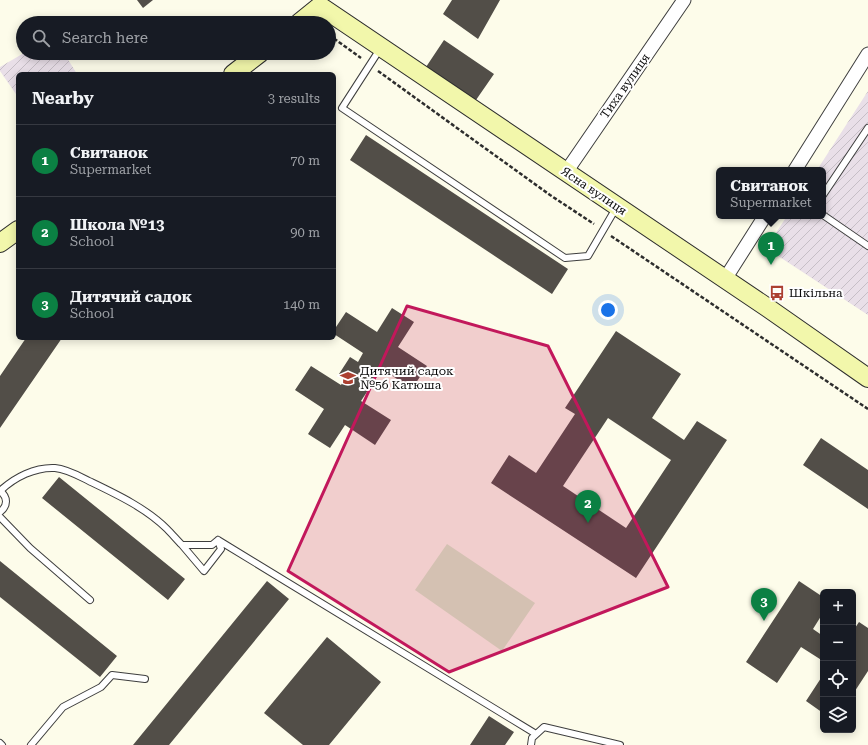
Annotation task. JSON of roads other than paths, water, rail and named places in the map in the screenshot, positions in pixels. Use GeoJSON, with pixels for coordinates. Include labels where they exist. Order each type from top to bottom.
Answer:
{"type":"FeatureCollection","features":[{"type":"Feature","properties":{"kind":"street","name":"Тиха вулиця"},"geometry":{"type":"LineString","coordinates":[[566,172],[684,0]]}},
{"type":"Feature","properties":{"kind":"street","name":"Ясна вулиця"},"geometry":{"type":"LineString","coordinates":[[320,3],[381,48],[725,279],[868,378]]}},
{"type":"Feature","properties":{"kind":"street"},"geometry":{"type":"LineString","coordinates":[[306,16],[320,3]]}},
{"type":"Feature","properties":{"kind":"street"},"geometry":{"type":"LineString","coordinates":[[796,167],[868,54]]}},
{"type":"Feature","properties":{"kind":"street"},"geometry":{"type":"LineString","coordinates":[[236,72],[251,60]]}},
{"type":"Feature","properties":{"kind":"street"},"geometry":{"type":"LineString","coordinates":[[725,279],[763,219]]}},
{"type":"Feature","properties":{"kind":"street"},"geometry":{"type":"LineString","coordinates":[[0,243],[16,231]]}},
{"type":"Feature","properties":{"kind":"lane"},"geometry":{"type":"LineString","coordinates":[[381,48],[342,108],[348,113],[565,258],[588,256],[617,207]]}},
{"type":"Feature","properties":{"kind":"lane"},"geometry":{"type":"LineString","coordinates":[[826,191],[868,128]]}},
{"type":"Feature","properties":{"kind":"lane"},"geometry":{"type":"LineString","coordinates":[[826,217],[868,246]]}},
{"type":"Feature","properties":{"kind":"lane"},"geometry":{"type":"LineString","coordinates":[[0,512],[4,509],[6,501],[6,497],[0,491],[8,483],[25,474],[39,470],[56,468],[71,472],[141,509],[166,528],[204,571],[221,549],[218,540]]}},
{"type":"Feature","properties":{"kind":"lane"},"geometry":{"type":"LineString","coordinates":[[0,517],[30,548],[90,600]]}},
{"type":"Feature","properties":{"kind":"lane"},"geometry":{"type":"LineString","coordinates":[[182,545],[212,545],[218,540]]}},
{"type":"Feature","properties":{"kind":"lane"},"geometry":{"type":"LineString","coordinates":[[218,540],[536,734]]}},
{"type":"Feature","properties":{"kind":"lane"},"geometry":{"type":"LineString","coordinates":[[31,745],[63,708],[101,687],[112,675],[145,679]]}},
{"type":"Feature","properties":{"kind":"lane"},"geometry":{"type":"LineString","coordinates":[[532,745],[532,738],[544,727],[620,745]]}},
{"type":"Feature","properties":{"kind":"place","name":"Свитанок"},"geometry":{"type":"Point","coordinates":[771,265]}},
{"type":"Feature","properties":{"kind":"place","name":"Шкільна"},"geometry":{"type":"Point","coordinates":[777,293]}},
{"type":"Feature","properties":{"kind":"place","name":"Дитячий садок №56 Катюша"},"geometry":{"type":"Point","coordinates":[348,378]}},
{"type":"Feature","properties":{"kind":"place","name":"Школа №13"},"geometry":{"type":"Point","coordinates":[588,523]}},
{"type":"Feature","properties":{"kind":"place","name":"Дитячий садок"},"geometry":{"type":"Point","coordinates":[764,621]}}]}
